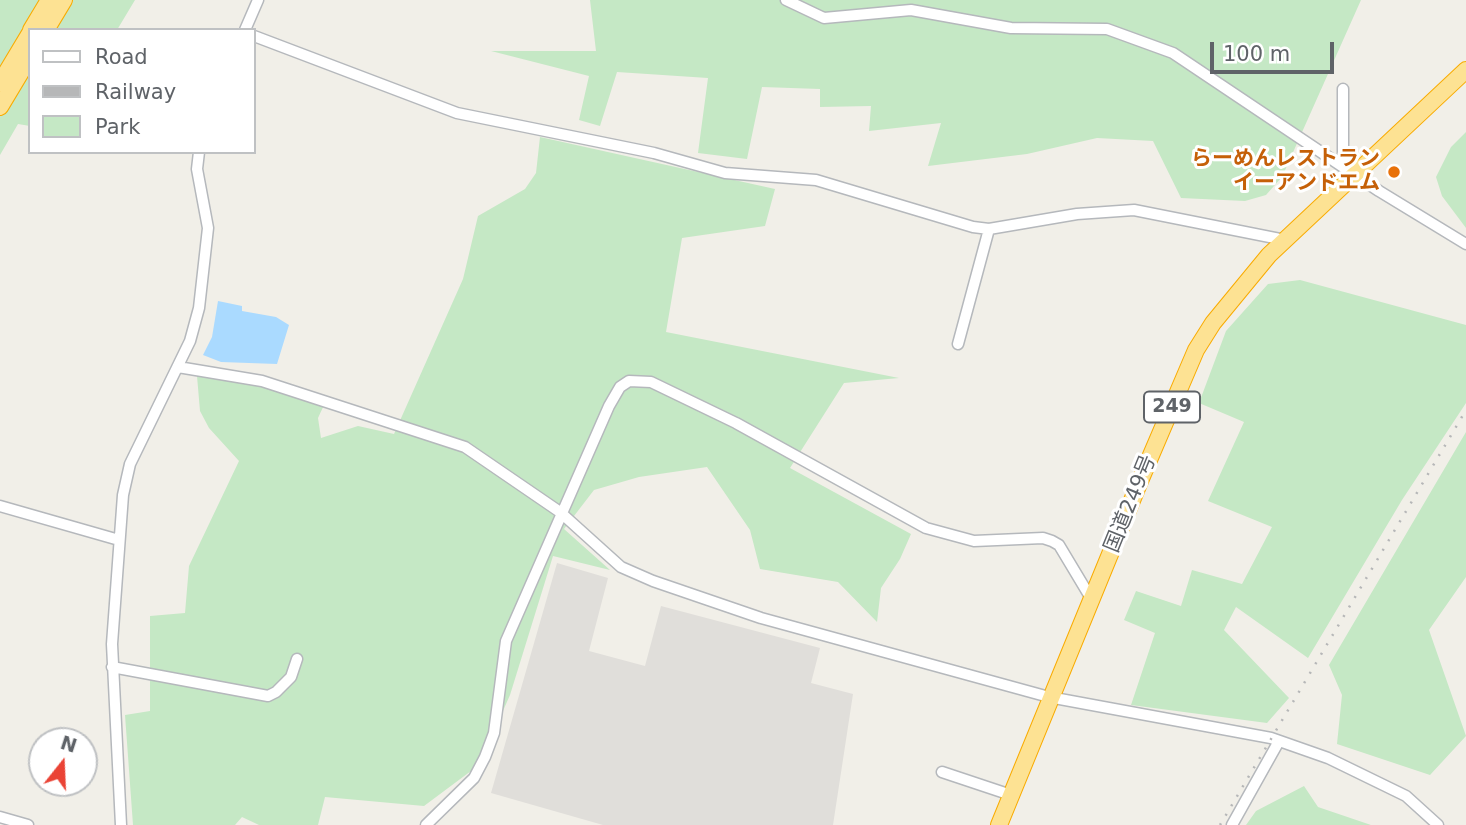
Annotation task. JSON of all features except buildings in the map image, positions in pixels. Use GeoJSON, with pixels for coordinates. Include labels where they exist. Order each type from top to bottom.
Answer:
{"type":"FeatureCollection","features":[{"type":"Feature","properties":{"kind":"highway"},"geometry":{"type":"LineString","coordinates":[[33,28],[49,0]]}},
{"type":"Feature","properties":{"kind":"highway"},"geometry":{"type":"LineString","coordinates":[[47,28],[64,0]]}},
{"type":"Feature","properties":{"kind":"highway"},"geometry":{"type":"LineString","coordinates":[[0,83],[28,36]]}},
{"type":"Feature","properties":{"kind":"highway"},"geometry":{"type":"LineString","coordinates":[[0,107],[28,60]]}},
{"type":"Feature","properties":{"kind":"highway","name":"国道249号"},"geometry":{"type":"LineString","coordinates":[[999,825],[1049,697],[1196,350],[1241,286],[1349,170],[1466,70]]}},
{"type":"Feature","properties":{"kind":"street"},"geometry":{"type":"LineString","coordinates":[[246,28],[258,0]]}},
{"type":"Feature","properties":{"kind":"street"},"geometry":{"type":"LineString","coordinates":[[786,0],[824,18],[911,10],[1011,28],[1107,29],[1173,53],[1466,244]]}},
{"type":"Feature","properties":{"kind":"street"},"geometry":{"type":"LineString","coordinates":[[256,37],[457,113],[654,153],[725,173],[816,180],[973,227],[989,229],[1077,214],[1134,210],[1285,240]]}},
{"type":"Feature","properties":{"kind":"street"},"geometry":{"type":"LineString","coordinates":[[1343,89],[1349,170]]}},
{"type":"Feature","properties":{"kind":"street"},"geometry":{"type":"LineString","coordinates":[[121,825],[112,667],[123,495],[130,464],[178,368],[199,308],[207,238],[206,206],[197,169],[199,154]]}},
{"type":"Feature","properties":{"kind":"street"},"geometry":{"type":"LineString","coordinates":[[958,344],[989,229]]}},
{"type":"Feature","properties":{"kind":"street"},"geometry":{"type":"LineString","coordinates":[[178,368],[262,380],[465,447],[561,512],[621,567],[653,581],[761,618],[1049,697],[1279,741],[1328,758],[1406,796],[1438,825]]}},
{"type":"Feature","properties":{"kind":"street"},"geometry":{"type":"LineString","coordinates":[[426,825],[474,778],[485,757],[495,733],[506,641],[616,392],[625,383],[643,380],[736,423],[926,528],[974,541],[1043,538],[1052,541],[1059,545],[1092,600]]}},
{"type":"Feature","properties":{"kind":"street"},"geometry":{"type":"LineString","coordinates":[[0,506],[119,541]]}},
{"type":"Feature","properties":{"kind":"street"},"geometry":{"type":"LineString","coordinates":[[112,667],[268,696],[291,677],[297,659]]}},
{"type":"Feature","properties":{"kind":"street"},"geometry":{"type":"LineString","coordinates":[[1232,825],[1279,741]]}},
{"type":"Feature","properties":{"kind":"street"},"geometry":{"type":"LineString","coordinates":[[942,772],[1011,795]]}},
{"type":"Feature","properties":{"kind":"street"},"geometry":{"type":"LineString","coordinates":[[0,817],[28,825]]}},
{"type":"Feature","properties":{"kind":"shaded area"},"geometry":{"type":"Polygon","coordinates":[[[557,563],[608,578],[589,651],[645,666],[661,606],[820,648],[811,683],[853,694],[833,825],[603,825],[491,793],[557,563]]]}},
{"type":"Feature","properties":{"kind":"green space"},"geometry":{"type":"Polygon","coordinates":[[[0,0],[135,0],[118,28],[28,28],[28,126],[18,124],[0,155],[0,0]]]}},
{"type":"Feature","properties":{"kind":"green space"},"geometry":{"type":"Polygon","coordinates":[[[590,0],[1361,0],[1282,177],[1266,195],[1245,201],[1181,198],[1153,141],[1097,138],[1027,154],[928,166],[941,123],[869,131],[871,106],[820,107],[820,89],[762,87],[747,159],[698,153],[708,78],[617,72],[600,126],[579,120],[589,76],[491,51],[596,51],[590,0]]]}},
{"type":"Feature","properties":{"kind":"green space"},"geometry":{"type":"Polygon","coordinates":[[[1466,132],[1466,228],[1442,196],[1436,177],[1451,147],[1466,132]]]}},
{"type":"Feature","properties":{"kind":"green space"},"geometry":{"type":"Polygon","coordinates":[[[540,137],[775,189],[765,226],[682,238],[666,332],[899,378],[844,383],[790,468],[911,534],[900,559],[881,588],[877,622],[838,582],[760,569],[750,530],[707,467],[639,477],[594,490],[564,529],[610,570],[553,556],[510,695],[479,765],[424,806],[325,797],[318,825],[259,825],[242,817],[235,825],[133,825],[125,715],[150,711],[150,616],[185,613],[189,566],[239,461],[209,428],[200,411],[197,376],[262,384],[324,405],[318,418],[321,438],[358,426],[394,434],[463,279],[478,216],[525,189],[536,173],[540,137]]]}},
{"type":"Feature","properties":{"kind":"green space"},"geometry":{"type":"Polygon","coordinates":[[[1300,280],[1466,325],[1466,403],[1402,500],[1308,658],[1236,607],[1224,630],[1289,698],[1267,723],[1131,705],[1155,633],[1124,620],[1136,591],[1181,606],[1192,570],[1242,584],[1272,527],[1208,501],[1244,422],[1199,403],[1226,331],[1268,284],[1300,280]]]}},
{"type":"Feature","properties":{"kind":"green space"},"geometry":{"type":"Polygon","coordinates":[[[1466,432],[1466,577],[1429,630],[1466,736],[1430,775],[1337,744],[1342,695],[1329,665],[1466,432]]]}},
{"type":"Feature","properties":{"kind":"green space"},"geometry":{"type":"Polygon","coordinates":[[[1304,786],[1318,807],[1371,825],[1246,825],[1256,811],[1304,786]]]}},
{"type":"Feature","properties":{"kind":"water"},"geometry":{"type":"Polygon","coordinates":[[[218,301],[242,306],[242,311],[276,317],[289,325],[277,364],[221,362],[203,355],[212,337],[218,301]]]}},
{"type":"Feature","properties":{"kind":"railway"},"geometry":{"type":"LineString","coordinates":[[1220,825],[1466,410]]}},
{"type":"Feature","properties":{"kind":"place","name":"らーめんレストラン イーアンドエム"},"geometry":{"type":"Point","coordinates":[1394,172]}}]}
